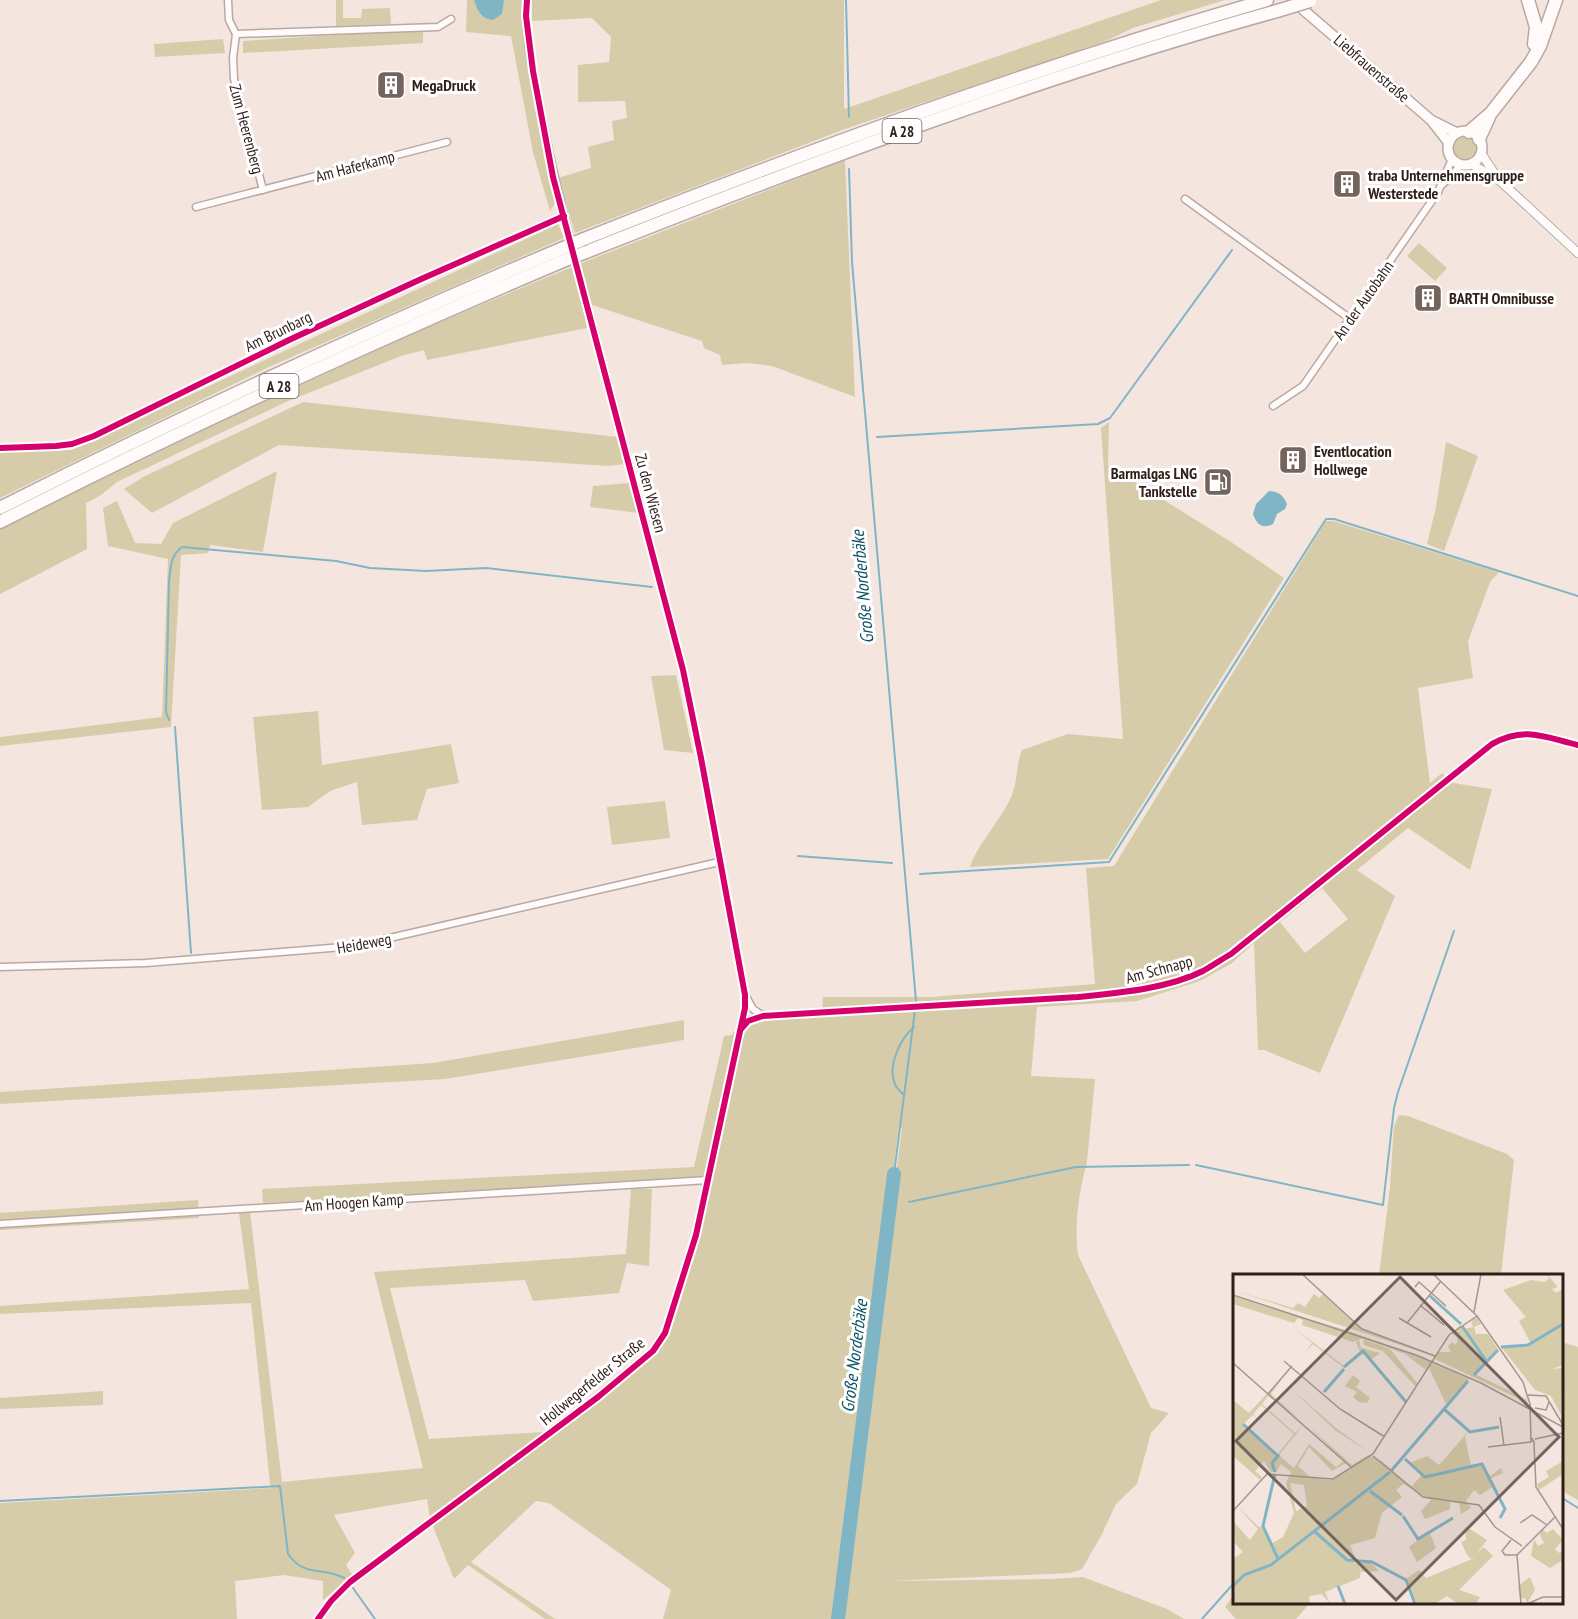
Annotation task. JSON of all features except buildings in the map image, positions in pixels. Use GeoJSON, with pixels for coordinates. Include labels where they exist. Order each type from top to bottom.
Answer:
{"type":"FeatureCollection","features":[{"type":"Feature","properties":{"kind":"highway","name":"A 28"},"geometry":{"type":"LineString","coordinates":[[0,522],[239,404],[562,255],[584,239],[719,185],[912,115],[1113,46],[1266,0]]}},
{"type":"Feature","properties":{"kind":"highway","name":"A 28"},"geometry":{"type":"LineString","coordinates":[[0,507],[246,387],[434,302],[562,255],[586,252],[723,198],[924,124],[1094,66],[1311,0]]}},
{"type":"Feature","properties":{"kind":"highway"},"geometry":{"type":"LineString","coordinates":[[1528,0],[1536,27],[1530,62]]}},
{"type":"Feature","properties":{"kind":"highway"},"geometry":{"type":"LineString","coordinates":[[1468,135],[1491,113],[1530,62],[1540,46],[1556,0]]}},
{"type":"Feature","properties":{"kind":"main road","name":"Liebfrauenstraße"},"geometry":{"type":"LineString","coordinates":[[1292,0],[1431,120],[1449,143]]}},
{"type":"Feature","properties":{"kind":"main road","name":"Liebfrauenstraße"},"geometry":{"type":"LineString","coordinates":[[1431,120],[1468,135]]}},
{"type":"Feature","properties":{"kind":"main road"},"geometry":{"type":"LineString","coordinates":[[1468,135],[1481,148],[1477,159],[1466,164],[1452,159],[1448,149],[1449,143],[1468,135]]}},
{"type":"Feature","properties":{"kind":"street","name":"Zum Heerenberg"},"geometry":{"type":"LineString","coordinates":[[196,207],[263,190],[234,80],[233,58],[236,34],[229,20],[228,0]]}},
{"type":"Feature","properties":{"kind":"street","name":"Zu den Wiesen"},"geometry":{"type":"LineString","coordinates":[[526,0],[533,71],[553,177],[683,670],[745,994]]}},
{"type":"Feature","properties":{"kind":"street"},"geometry":{"type":"LineString","coordinates":[[236,34],[438,27],[451,19]]}},
{"type":"Feature","properties":{"kind":"street","name":"Am Haferkamp"},"geometry":{"type":"LineString","coordinates":[[263,190],[447,142]]}},
{"type":"Feature","properties":{"kind":"street"},"geometry":{"type":"LineString","coordinates":[[1480,153],[1498,179],[1578,253]]}},
{"type":"Feature","properties":{"kind":"street","name":"An der Autobahn"},"geometry":{"type":"LineString","coordinates":[[1443,184],[1452,159]]}},
{"type":"Feature","properties":{"kind":"street"},"geometry":{"type":"LineString","coordinates":[[1466,164],[1498,179]]}},
{"type":"Feature","properties":{"kind":"street","name":"An der Autobahn"},"geometry":{"type":"LineString","coordinates":[[1273,406],[1303,386],[1443,184],[1466,164]]}},
{"type":"Feature","properties":{"kind":"street"},"geometry":{"type":"LineString","coordinates":[[1185,199],[1349,318]]}},
{"type":"Feature","properties":{"kind":"street","name":"Am Brunbarg"},"geometry":{"type":"LineString","coordinates":[[0,448],[72,444],[94,436],[289,340],[564,216]]}},
{"type":"Feature","properties":{"kind":"street","name":"Am Schnapp"},"geometry":{"type":"LineString","coordinates":[[741,1029],[748,1021],[763,1016],[1078,997],[1129,992],[1177,981],[1203,971],[1231,954],[1492,744],[1505,737],[1529,733],[1578,745]]}},
{"type":"Feature","properties":{"kind":"street","name":"Heideweg"},"geometry":{"type":"LineString","coordinates":[[0,967],[146,963],[355,946],[719,862]]}},
{"type":"Feature","properties":{"kind":"street"},"geometry":{"type":"LineString","coordinates":[[745,994],[753,1009],[763,1016]]}},
{"type":"Feature","properties":{"kind":"street","name":"Hollwegerfelder Straße"},"geometry":{"type":"LineString","coordinates":[[318,1619],[331,1601],[350,1582],[598,1397],[653,1351],[671,1319],[696,1235],[741,1029],[745,994]]}},
{"type":"Feature","properties":{"kind":"street","name":"Am Hoogen Kamp"},"geometry":{"type":"LineString","coordinates":[[0,1224],[708,1180]]}},
{"type":"Feature","properties":{"kind":"shaded area"},"geometry":{"type":"Polygon","coordinates":[[[336,0],[343,0],[343,18],[361,18],[362,9],[390,8],[391,24],[336,26],[336,0]]]}},
{"type":"Feature","properties":{"kind":"shaded area"},"geometry":{"type":"Polygon","coordinates":[[[467,0],[474,0],[476,7],[503,6],[504,0],[524,0],[524,36],[555,203],[550,211],[533,152],[511,36],[466,32],[467,0]]]}},
{"type":"Feature","properties":{"kind":"shaded area"},"geometry":{"type":"Polygon","coordinates":[[[532,0],[844,0],[844,109],[1161,0],[1225,0],[1133,28],[1106,41],[845,129],[575,233],[558,178],[591,168],[588,147],[614,140],[612,121],[627,118],[625,101],[578,102],[578,65],[609,62],[611,37],[592,18],[532,21],[532,0]]]}},
{"type":"Feature","properties":{"kind":"shaded area"},"geometry":{"type":"Polygon","coordinates":[[[423,29],[423,43],[243,53],[243,41],[423,29]]]}},
{"type":"Feature","properties":{"kind":"shaded area"},"geometry":{"type":"Polygon","coordinates":[[[223,39],[225,53],[155,57],[154,44],[223,39]]]}},
{"type":"Feature","properties":{"kind":"shaded area"},"geometry":{"type":"Polygon","coordinates":[[[1465,136],[1470,137],[1476,143],[1476,153],[1470,159],[1465,160],[1460,159],[1454,153],[1453,148],[1454,143],[1460,137],[1465,136]]]}},
{"type":"Feature","properties":{"kind":"shaded area"},"geometry":{"type":"Polygon","coordinates":[[[845,160],[855,397],[772,366],[747,363],[722,365],[720,355],[704,348],[702,341],[592,305],[583,307],[587,328],[427,360],[424,350],[401,356],[286,402],[117,482],[86,503],[87,549],[0,594],[0,529],[223,421],[418,331],[572,267],[579,287],[585,287],[579,264],[845,160]]]}},
{"type":"Feature","properties":{"kind":"shaded area"},"geometry":{"type":"Polygon","coordinates":[[[558,224],[564,238],[269,367],[0,498],[0,452],[71,450],[558,224]]]}},
{"type":"Feature","properties":{"kind":"shaded area"},"geometry":{"type":"Polygon","coordinates":[[[1419,243],[1447,268],[1435,281],[1407,256],[1419,243]]]}},
{"type":"Feature","properties":{"kind":"shaded area"},"geometry":{"type":"Polygon","coordinates":[[[303,402],[618,437],[625,464],[608,466],[279,445],[152,513],[124,489],[145,476],[303,402]]]}},
{"type":"Feature","properties":{"kind":"shaded area"},"geometry":{"type":"Polygon","coordinates":[[[1109,422],[1108,465],[1284,578],[1108,859],[970,867],[1012,795],[1022,750],[1068,734],[1123,739],[1101,428],[1109,422]]]}},
{"type":"Feature","properties":{"kind":"shaded area"},"geometry":{"type":"Polygon","coordinates":[[[1446,442],[1478,456],[1444,551],[1427,544],[1436,507],[1446,442]]]}},
{"type":"Feature","properties":{"kind":"shaded area"},"geometry":{"type":"Polygon","coordinates":[[[277,471],[263,552],[210,545],[208,553],[181,555],[171,727],[0,746],[0,737],[162,717],[168,559],[108,546],[103,508],[117,501],[135,543],[161,544],[173,523],[277,471]]]}},
{"type":"Feature","properties":{"kind":"shaded area"},"geometry":{"type":"Polygon","coordinates":[[[629,483],[638,513],[590,507],[593,486],[629,483]]]}},
{"type":"Feature","properties":{"kind":"shaded area"},"geometry":{"type":"Polygon","coordinates":[[[1326,521],[1333,521],[1498,572],[1491,580],[1468,641],[1473,678],[1418,688],[1430,783],[1442,773],[1453,783],[1492,789],[1470,870],[1408,828],[1357,870],[1395,896],[1320,1073],[1264,1050],[1258,1050],[1254,943],[1232,963],[1200,981],[1137,1001],[1037,1007],[1031,1076],[1095,1079],[1087,1162],[1078,1208],[1078,1255],[1151,1408],[1169,1413],[1151,1433],[1137,1484],[1116,1504],[1082,1569],[1070,1573],[890,1581],[1083,1577],[1167,1609],[1184,1619],[840,1619],[902,1128],[899,1125],[836,1619],[663,1619],[671,1590],[549,1503],[536,1501],[471,1562],[555,1619],[545,1619],[468,1565],[454,1579],[430,1519],[427,1499],[334,1515],[355,1553],[346,1565],[353,1576],[323,1600],[323,1581],[284,1575],[235,1581],[237,1619],[0,1619],[0,1503],[272,1488],[251,1303],[0,1314],[0,1306],[249,1289],[239,1213],[250,1212],[282,1482],[423,1468],[374,1272],[626,1254],[631,1188],[652,1189],[649,1266],[627,1263],[619,1293],[533,1301],[525,1280],[390,1288],[429,1439],[543,1432],[547,1437],[656,1352],[669,1332],[698,1236],[706,1177],[263,1203],[262,1189],[694,1167],[724,1036],[732,1035],[733,1032],[744,1034],[752,1024],[761,1021],[822,1016],[823,997],[931,997],[1095,984],[1086,868],[1114,866],[1326,521]],[[1322,888],[1280,922],[1305,953],[1348,919],[1322,888]]]}},
{"type":"Feature","properties":{"kind":"shaded area"},"geometry":{"type":"Polygon","coordinates":[[[676,675],[693,753],[664,750],[651,676],[676,675]]]}},
{"type":"Feature","properties":{"kind":"shaded area"},"geometry":{"type":"Polygon","coordinates":[[[318,711],[322,765],[451,744],[459,783],[427,789],[417,820],[362,825],[357,782],[330,791],[308,807],[262,810],[253,717],[318,711]]]}},
{"type":"Feature","properties":{"kind":"shaded area"},"geometry":{"type":"Polygon","coordinates":[[[665,801],[670,838],[612,845],[607,807],[665,801]]]}},
{"type":"Feature","properties":{"kind":"shaded area"},"geometry":{"type":"Polygon","coordinates":[[[684,1020],[684,1040],[445,1079],[0,1104],[0,1092],[433,1063],[684,1020]]]}},
{"type":"Feature","properties":{"kind":"shaded area"},"geometry":{"type":"Polygon","coordinates":[[[1399,1115],[1408,1116],[1507,1154],[1514,1160],[1501,1274],[1379,1274],[1390,1187],[1394,1126],[1399,1115]]]}},
{"type":"Feature","properties":{"kind":"shaded area"},"geometry":{"type":"Polygon","coordinates":[[[198,1200],[199,1218],[0,1230],[0,1213],[198,1200]]]}},
{"type":"Feature","properties":{"kind":"shaded area"},"geometry":{"type":"Polygon","coordinates":[[[1563,1342],[1578,1347],[1578,1500],[1563,1492],[1563,1342]]]}},
{"type":"Feature","properties":{"kind":"shaded area"},"geometry":{"type":"Polygon","coordinates":[[[103,1391],[103,1405],[0,1409],[0,1398],[103,1391]]]}},
{"type":"Feature","properties":{"kind":"shaded area"},"geometry":{"type":"Polygon","coordinates":[[[1233,1595],[1233,1604],[1309,1604],[1296,1619],[1236,1619],[1225,1607],[1233,1595]]]}},
{"type":"Feature","properties":{"kind":"water"},"geometry":{"type":"Polygon","coordinates":[[[474,0],[504,0],[502,14],[493,20],[486,18],[478,11],[474,0]]]}},
{"type":"Feature","properties":{"kind":"water"},"geometry":{"type":"Polygon","coordinates":[[[1269,491],[1280,494],[1287,504],[1285,509],[1277,514],[1273,524],[1263,526],[1256,521],[1253,514],[1256,504],[1269,491]]]}},
{"type":"Feature","properties":{"kind":"waterway","name":"Große Norderbäke"},"geometry":{"type":"LineString","coordinates":[[846,0],[849,117]]}},
{"type":"Feature","properties":{"kind":"waterway","name":"Große Norderbäke"},"geometry":{"type":"LineString","coordinates":[[849,169],[852,262],[916,1001]]}},
{"type":"Feature","properties":{"kind":"waterway"},"geometry":{"type":"LineString","coordinates":[[877,437],[1098,424],[1110,418],[1232,250]]}},
{"type":"Feature","properties":{"kind":"waterway"},"geometry":{"type":"LineString","coordinates":[[920,874],[1109,862],[1326,519],[1334,519],[1578,596]]}},
{"type":"Feature","properties":{"kind":"waterway"},"geometry":{"type":"LineString","coordinates":[[169,720],[166,712],[169,581],[173,558],[182,547],[336,561],[370,568],[426,571],[486,568],[652,587]]}},
{"type":"Feature","properties":{"kind":"waterway"},"geometry":{"type":"LineString","coordinates":[[175,727],[191,953]]}},
{"type":"Feature","properties":{"kind":"waterway"},"geometry":{"type":"LineString","coordinates":[[798,856],[892,863]]}},
{"type":"Feature","properties":{"kind":"waterway"},"geometry":{"type":"LineString","coordinates":[[1196,1165],[1383,1205],[1394,1108],[1398,1092],[1454,931]]}},
{"type":"Feature","properties":{"kind":"waterway","name":"Große Norderbäke"},"geometry":{"type":"LineString","coordinates":[[894,1174],[915,1010]]}},
{"type":"Feature","properties":{"kind":"waterway","name":"Große Norderbäke"},"geometry":{"type":"LineString","coordinates":[[904,1095],[893,1077],[894,1061],[904,1038],[914,1027]]}},
{"type":"Feature","properties":{"kind":"waterway"},"geometry":{"type":"LineString","coordinates":[[909,1202],[1076,1167],[1189,1165]]}},
{"type":"Feature","properties":{"kind":"waterway","name":"Große Norderbäke"},"geometry":{"type":"LineString","coordinates":[[838,1619],[894,1174]]}},
{"type":"Feature","properties":{"kind":"waterway"},"geometry":{"type":"LineString","coordinates":[[0,1501],[280,1486],[288,1554],[307,1569],[344,1578]]}},
{"type":"Feature","properties":{"kind":"waterway"},"geometry":{"type":"LineString","coordinates":[[1563,1499],[1578,1508]]}},
{"type":"Feature","properties":{"kind":"waterway"},"geometry":{"type":"LineString","coordinates":[[1202,1619],[1233,1584]]}},
{"type":"Feature","properties":{"kind":"waterway"},"geometry":{"type":"LineString","coordinates":[[353,1588],[375,1619]]}},
{"type":"Feature","properties":{"kind":"cycle path"},"geometry":{"type":"LineString","coordinates":[[318,1619],[331,1601],[350,1582],[598,1397],[653,1351],[665,1333],[696,1235],[745,1008],[745,995],[683,670],[553,177],[533,71],[526,16],[527,0]]}},
{"type":"Feature","properties":{"kind":"cycle path"},"geometry":{"type":"LineString","coordinates":[[0,448],[72,444],[94,436],[289,340],[564,216]]}},
{"type":"Feature","properties":{"kind":"cycle path"},"geometry":{"type":"LineString","coordinates":[[741,1029],[748,1021],[763,1016],[1078,997],[1142,989],[1189,977],[1231,954],[1492,744],[1515,735],[1525,734],[1545,736],[1578,745]]}},
{"type":"Feature","properties":{"kind":"place","name":"MegaDruck"},"geometry":{"type":"Point","coordinates":[391,85]}},
{"type":"Feature","properties":{"kind":"place","name":"traba Unternehmensgruppe Westerstede"},"geometry":{"type":"Point","coordinates":[1347,184]}},
{"type":"Feature","properties":{"kind":"place","name":"BARTH Omnibusse"},"geometry":{"type":"Point","coordinates":[1428,298]}},
{"type":"Feature","properties":{"kind":"place","name":"Eventlocation Hollwege"},"geometry":{"type":"Point","coordinates":[1293,460]}},
{"type":"Feature","properties":{"kind":"place","name":"Barmalgas LNG Tankstelle"},"geometry":{"type":"Point","coordinates":[1218,482]}}]}
